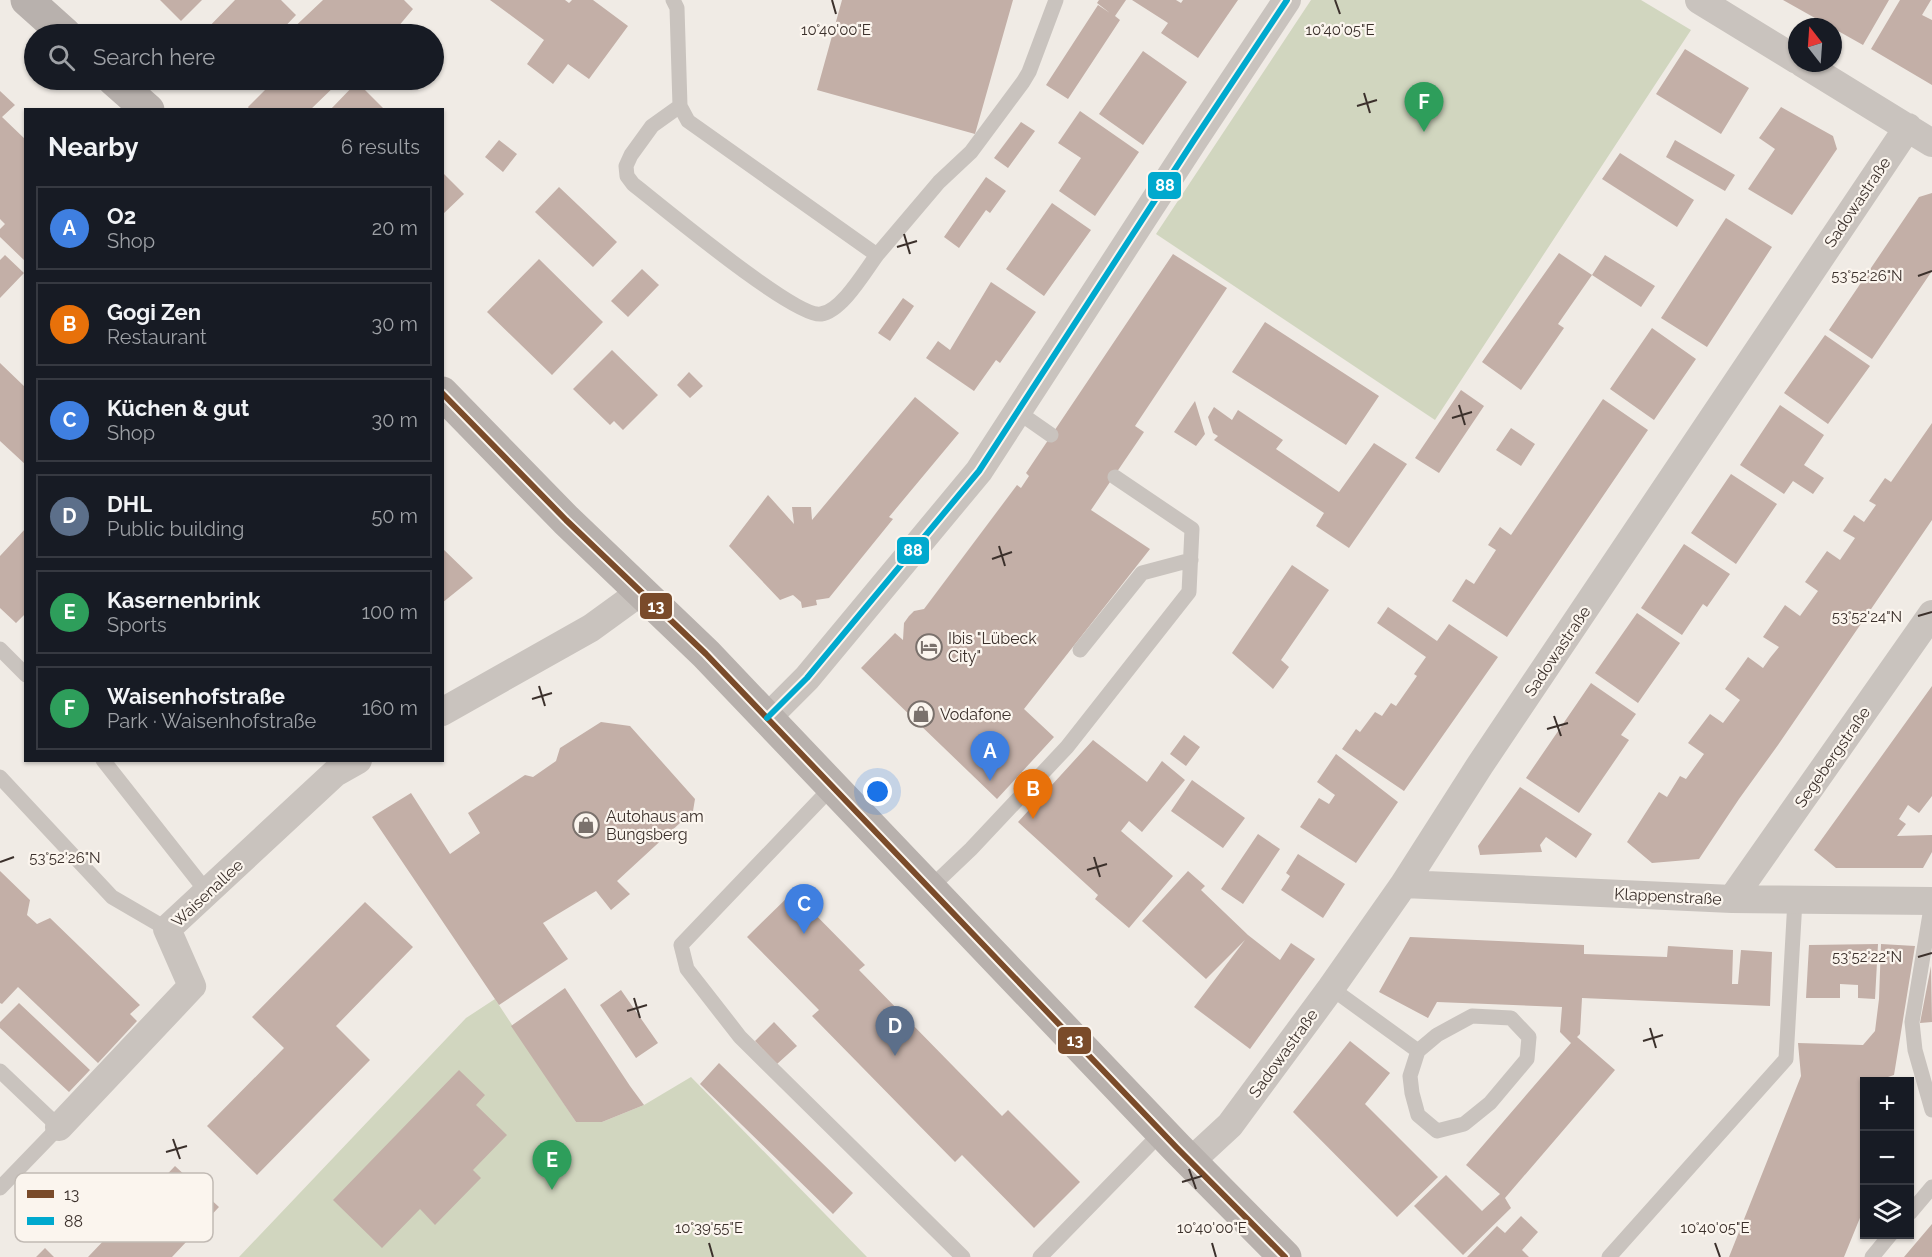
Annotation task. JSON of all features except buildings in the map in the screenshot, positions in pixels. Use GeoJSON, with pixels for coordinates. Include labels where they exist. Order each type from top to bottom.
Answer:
{"type":"FeatureCollection","features":[{"type":"Feature","properties":{"kind":"main road"},"geometry":{"type":"LineString","coordinates":[[27,0],[54,24]]}},
{"type":"Feature","properties":{"kind":"main road"},"geometry":{"type":"LineString","coordinates":[[125,90],[145,108]]}},
{"type":"Feature","properties":{"kind":"main road"},"geometry":{"type":"LineString","coordinates":[[444,395],[566,520],[706,654],[1190,1162],[1285,1257]]}},
{"type":"Feature","properties":{"kind":"street"},"geometry":{"type":"LineString","coordinates":[[767,718],[807,678],[980,471],[1287,0]]}},
{"type":"Feature","properties":{"kind":"street"},"geometry":{"type":"LineString","coordinates":[[1699,0],[1788,54]]}},
{"type":"Feature","properties":{"kind":"street"},"geometry":{"type":"LineString","coordinates":[[1817,72],[1932,142]]}},
{"type":"Feature","properties":{"kind":"street","name":"Sadowastraße"},"geometry":{"type":"LineString","coordinates":[[1190,1162],[1230,1125],[1404,884],[1487,755],[1908,127]]}},
{"type":"Feature","properties":{"kind":"street"},"geometry":{"type":"LineString","coordinates":[[444,711],[591,628],[642,591]]}},
{"type":"Feature","properties":{"kind":"street","name":"Segebergstraße"},"geometry":{"type":"LineString","coordinates":[[1732,899],[1932,614]]}},
{"type":"Feature","properties":{"kind":"street","name":"Waisenallee"},"geometry":{"type":"LineString","coordinates":[[59,1127],[192,986],[167,929],[335,773],[354,762]]}},
{"type":"Feature","properties":{"kind":"street","name":"Klappenstraße"},"geometry":{"type":"LineString","coordinates":[[1404,884],[1732,899],[1932,901]]}},
{"type":"Feature","properties":{"kind":"lane"},"geometry":{"type":"LineString","coordinates":[[673,0],[677,8],[680,106],[688,121],[877,255]]}},
{"type":"Feature","properties":{"kind":"lane"},"geometry":{"type":"LineString","coordinates":[[680,106],[652,126],[631,155],[626,166],[627,176],[633,184],[787,302],[820,314],[832,310],[853,289],[877,255],[939,182],[971,152],[1029,72],[1056,0]]}},
{"type":"Feature","properties":{"kind":"lane"},"geometry":{"type":"LineString","coordinates":[[1018,412],[1051,435]]}},
{"type":"Feature","properties":{"kind":"lane"},"geometry":{"type":"LineString","coordinates":[[929,889],[971,849],[1067,747],[1189,592],[1192,529],[1115,477]]}},
{"type":"Feature","properties":{"kind":"lane"},"geometry":{"type":"LineString","coordinates":[[1080,651],[1142,573],[1191,560]]}},
{"type":"Feature","properties":{"kind":"lane"},"geometry":{"type":"LineString","coordinates":[[0,649],[24,673]]}},
{"type":"Feature","properties":{"kind":"lane"},"geometry":{"type":"LineString","coordinates":[[105,762],[207,892]]}},
{"type":"Feature","properties":{"kind":"lane"},"geometry":{"type":"LineString","coordinates":[[0,777],[112,897],[167,929]]}},
{"type":"Feature","properties":{"kind":"lane"},"geometry":{"type":"LineString","coordinates":[[832,787],[681,945],[687,969],[740,1037],[963,1257]]}},
{"type":"Feature","properties":{"kind":"lane"},"geometry":{"type":"LineString","coordinates":[[1609,1257],[1786,1059],[1795,900]]}},
{"type":"Feature","properties":{"kind":"lane"},"geometry":{"type":"LineString","coordinates":[[1932,901],[1912,1022],[1915,1050],[1932,1110]]}},
{"type":"Feature","properties":{"kind":"lane"},"geometry":{"type":"LineString","coordinates":[[1331,988],[1418,1051]]}},
{"type":"Feature","properties":{"kind":"lane"},"geometry":{"type":"LineString","coordinates":[[1472,1016],[1511,1018],[1529,1037],[1527,1059],[1490,1104],[1464,1124],[1437,1131],[1418,1115],[1412,1093],[1410,1076],[1418,1051],[1437,1035],[1472,1016]]}},
{"type":"Feature","properties":{"kind":"lane"},"geometry":{"type":"LineString","coordinates":[[3,1079],[59,1127]]}},
{"type":"Feature","properties":{"kind":"lane","name":"Waisenallee"},"geometry":{"type":"LineString","coordinates":[[0,1188],[59,1127]]}},
{"type":"Feature","properties":{"kind":"lane"},"geometry":{"type":"LineString","coordinates":[[1040,1257],[1162,1132]]}},
{"type":"Feature","properties":{"kind":"lane"},"geometry":{"type":"LineString","coordinates":[[1914,1208],[1932,1187]]}},
{"type":"Feature","properties":{"kind":"lane"},"geometry":{"type":"LineString","coordinates":[[1872,1257],[1887,1239]]}},
{"type":"Feature","properties":{"kind":"green space"},"geometry":{"type":"Polygon","coordinates":[[[1311,0],[1641,0],[1691,30],[1435,420],[1156,234],[1311,0]]]}},
{"type":"Feature","properties":{"kind":"green space"},"geometry":{"type":"Polygon","coordinates":[[[495,999],[576,1122],[602,1122],[644,1105],[691,1077],[867,1257],[239,1257],[466,1018],[495,999]]]}},
{"type":"Feature","properties":{"kind":"transit line","name":"88"},"geometry":{"type":"LineString","coordinates":[[767,718],[807,678],[979,471],[1287,0]]}},
{"type":"Feature","properties":{"kind":"transit line","name":"13"},"geometry":{"type":"LineString","coordinates":[[444,395],[566,520],[706,654],[1177,1148],[1285,1257]]}},
{"type":"Feature","properties":{"kind":"place","name":"Waisenhofstraße"},"geometry":{"type":"Point","coordinates":[1424,132]}},
{"type":"Feature","properties":{"kind":"place","name":"Ibis \"Lübeck City\""},"geometry":{"type":"Point","coordinates":[929,647]}},
{"type":"Feature","properties":{"kind":"place","name":"Vodafone"},"geometry":{"type":"Point","coordinates":[921,714]}},
{"type":"Feature","properties":{"kind":"place","name":"O2"},"geometry":{"type":"Point","coordinates":[990,781]}},
{"type":"Feature","properties":{"kind":"place","name":"Gogi Zen"},"geometry":{"type":"Point","coordinates":[1033,819]}},
{"type":"Feature","properties":{"kind":"place","name":"Autohaus am Bungsberg"},"geometry":{"type":"Point","coordinates":[586,825]}},
{"type":"Feature","properties":{"kind":"place","name":"Küchen & gut"},"geometry":{"type":"Point","coordinates":[804,934]}},
{"type":"Feature","properties":{"kind":"place","name":"DHL"},"geometry":{"type":"Point","coordinates":[895,1056]}},
{"type":"Feature","properties":{"kind":"place","name":"Kasernenbrink"},"geometry":{"type":"Point","coordinates":[552,1190]}}]}
